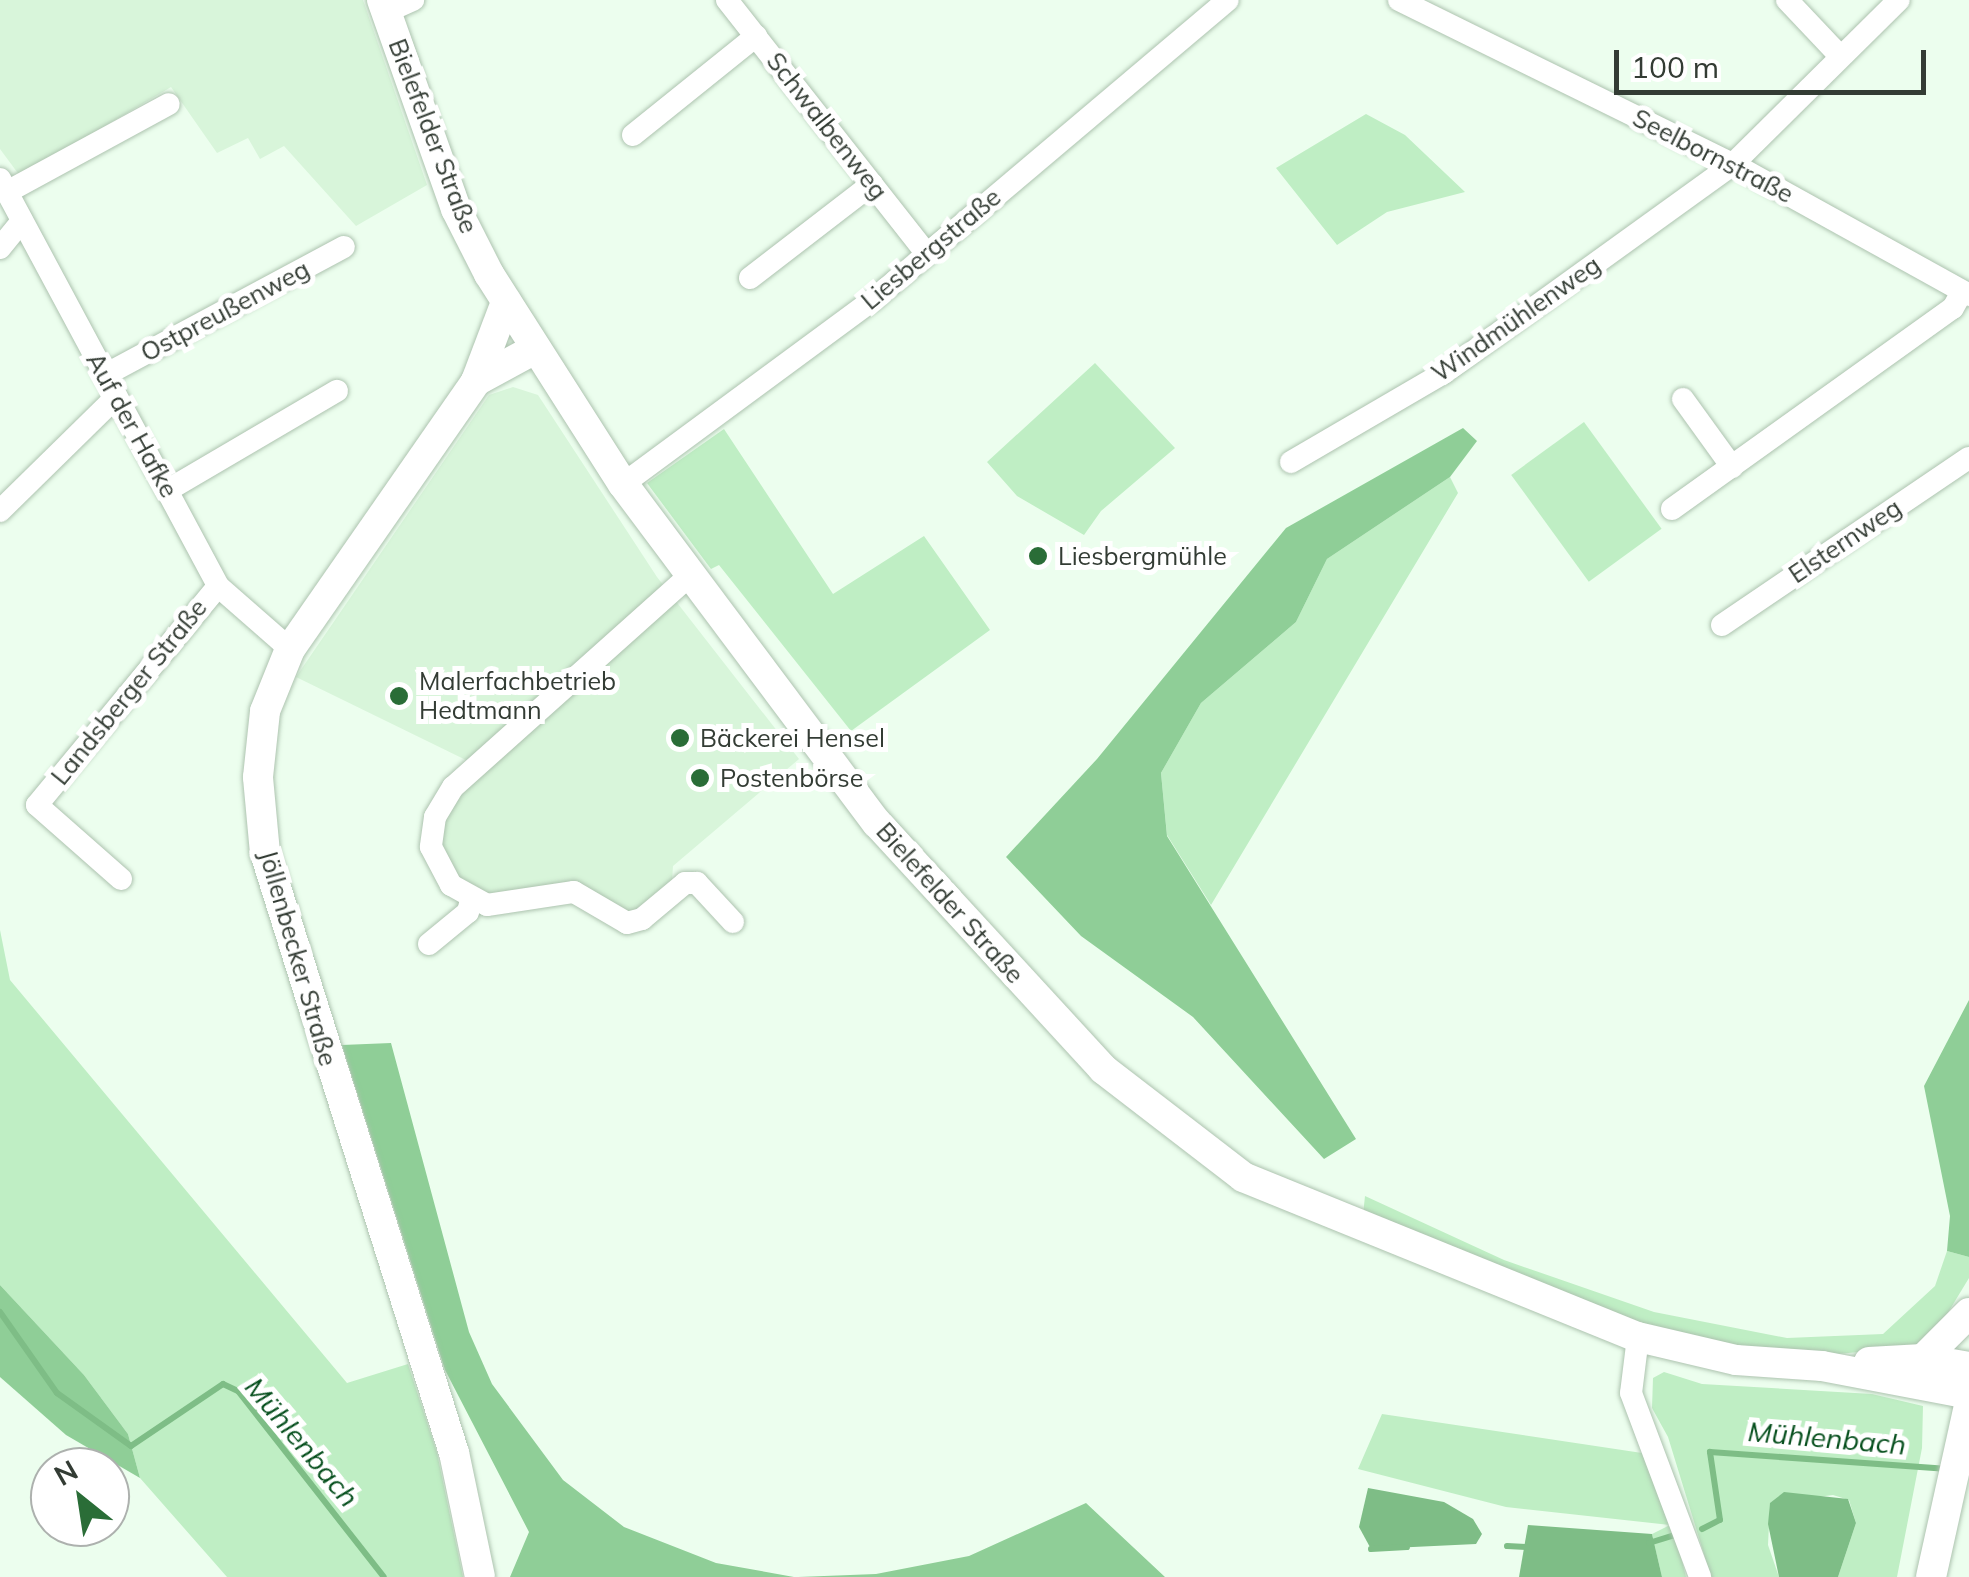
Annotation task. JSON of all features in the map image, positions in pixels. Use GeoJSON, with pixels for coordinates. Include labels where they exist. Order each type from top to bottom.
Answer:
{"type":"FeatureCollection","features":[{"type":"Feature","properties":{"kind":"main road","name":"Bielefelder Straße"},"geometry":{"type":"LineString","coordinates":[[394,4],[450,195],[506,302],[623,484],[688,577],[852,792],[942,897],[1074,1040],[1189,1142],[1296,1202],[1638,1337],[1736,1360],[1822,1366],[1969,1394]]}},
{"type":"Feature","properties":{"kind":"main road","name":"Jöllenbecker Straße"},"geometry":{"type":"LineString","coordinates":[[480,1577],[454,1453],[265,853],[258,777],[265,711],[283,643],[476,381],[506,302]]}},
{"type":"Feature","properties":{"kind":"main road","name":"Jöllenbecker Straße"},"geometry":{"type":"LineString","coordinates":[[476,381],[535,350]]}},
{"type":"Feature","properties":{"kind":"main road"},"geometry":{"type":"LineString","coordinates":[[1924,1359],[1969,1313]]}},
{"type":"Feature","properties":{"kind":"main road","name":"Bielefelder Straße"},"geometry":{"type":"LineString","coordinates":[[1822,1366],[1924,1359],[1969,1366]]}},
{"type":"Feature","properties":{"kind":"main road"},"geometry":{"type":"LineString","coordinates":[[1932,1577],[1969,1405]]}},
{"type":"Feature","properties":{"kind":"street","name":"Schwalbenweg"},"geometry":{"type":"LineString","coordinates":[[728,0],[926,252]]}},
{"type":"Feature","properties":{"kind":"street","name":"Liesbergstraße"},"geometry":{"type":"LineString","coordinates":[[623,484],[777,374],[1228,0]]}},
{"type":"Feature","properties":{"kind":"street","name":"Seelbornstraße"},"geometry":{"type":"LineString","coordinates":[[1398,0],[1733,164],[1966,293]]}},
{"type":"Feature","properties":{"kind":"street"},"geometry":{"type":"LineString","coordinates":[[1787,0],[1838,54]]}},
{"type":"Feature","properties":{"kind":"street","name":"Windmühlenweg"},"geometry":{"type":"LineString","coordinates":[[1291,462],[1445,372],[1733,164],[1838,54],[1898,0]]}},
{"type":"Feature","properties":{"kind":"street"},"geometry":{"type":"LineString","coordinates":[[633,134],[756,36]]}},
{"type":"Feature","properties":{"kind":"street"},"geometry":{"type":"LineString","coordinates":[[4,185],[170,104]]}},
{"type":"Feature","properties":{"kind":"street"},"geometry":{"type":"LineString","coordinates":[[750,278],[872,184]]}},
{"type":"Feature","properties":{"kind":"street","name":"Auf der Hafke"},"geometry":{"type":"LineString","coordinates":[[4,185],[218,586],[283,643]]}},
{"type":"Feature","properties":{"kind":"street"},"geometry":{"type":"LineString","coordinates":[[0,248],[22,221]]}},
{"type":"Feature","properties":{"kind":"street","name":"Ostpreußenweg"},"geometry":{"type":"LineString","coordinates":[[105,375],[344,247]]}},
{"type":"Feature","properties":{"kind":"street"},"geometry":{"type":"LineString","coordinates":[[1672,509],[1953,308],[1966,293]]}},
{"type":"Feature","properties":{"kind":"street"},"geometry":{"type":"LineString","coordinates":[[168,490],[336,391]]}},
{"type":"Feature","properties":{"kind":"street"},"geometry":{"type":"LineString","coordinates":[[0,511],[116,397]]}},
{"type":"Feature","properties":{"kind":"street"},"geometry":{"type":"LineString","coordinates":[[1683,399],[1732,467]]}},
{"type":"Feature","properties":{"kind":"street","name":"Elsternweg"},"geometry":{"type":"LineString","coordinates":[[1722,625],[1969,458]]}},
{"type":"Feature","properties":{"kind":"street"},"geometry":{"type":"LineString","coordinates":[[688,577],[453,786],[436,817],[431,847],[438,869],[471,900],[508,906],[574,892],[627,923],[642,919],[685,882],[697,882],[733,922]]}},
{"type":"Feature","properties":{"kind":"street","name":"Landsberger Straße"},"geometry":{"type":"LineString","coordinates":[[121,880],[36,805],[218,586]]}},
{"type":"Feature","properties":{"kind":"street"},"geometry":{"type":"LineString","coordinates":[[430,944],[468,912],[471,900]]}},
{"type":"Feature","properties":{"kind":"street"},"geometry":{"type":"LineString","coordinates":[[1638,1337],[1631,1392],[1700,1577]]}},
{"type":"Feature","properties":{"kind":"shaded area"},"geometry":{"type":"Polygon","coordinates":[[[0,0],[363,0],[427,185],[356,226],[284,146],[260,159],[248,138],[217,153],[171,87],[20,176],[0,149],[0,0]]]}},
{"type":"Feature","properties":{"kind":"shaded area"},"geometry":{"type":"Polygon","coordinates":[[[1366,114],[1405,135],[1465,192],[1387,212],[1337,245],[1276,168],[1366,114]]]}},
{"type":"Feature","properties":{"kind":"shaded area"},"geometry":{"type":"Polygon","coordinates":[[[1095,363],[1175,448],[1101,511],[1084,535],[1017,496],[987,462],[1095,363]]]}},
{"type":"Feature","properties":{"kind":"shaded area"},"geometry":{"type":"Polygon","coordinates":[[[513,387],[538,395],[657,577],[799,759],[673,866],[672,880],[631,913],[611,909],[584,885],[492,898],[464,882],[441,856],[446,816],[470,762],[296,677],[489,395],[513,387]]]}},
{"type":"Feature","properties":{"kind":"shaded area"},"geometry":{"type":"Polygon","coordinates":[[[1584,422],[1662,529],[1589,582],[1511,475],[1584,422]]]}},
{"type":"Feature","properties":{"kind":"shaded area"},"geometry":{"type":"Polygon","coordinates":[[[1463,428],[1477,441],[1450,477],[1327,559],[1296,622],[1201,703],[1161,773],[1167,836],[1356,1139],[1324,1159],[1193,1017],[1081,936],[1006,857],[1097,759],[1286,528],[1463,428]]]}},
{"type":"Feature","properties":{"kind":"shaded area"},"geometry":{"type":"Polygon","coordinates":[[[724,429],[833,594],[924,536],[990,630],[851,731],[719,565],[711,569],[647,483],[724,429]]]}},
{"type":"Feature","properties":{"kind":"shaded area"},"geometry":{"type":"Polygon","coordinates":[[[1450,477],[1458,493],[1211,905],[1167,835],[1161,773],[1201,703],[1296,622],[1327,559],[1450,477]]]}},
{"type":"Feature","properties":{"kind":"shaded area"},"geometry":{"type":"Polygon","coordinates":[[[0,930],[10,980],[347,1383],[408,1364],[437,1453],[463,1577],[227,1577],[140,1478],[128,1434],[84,1375],[0,1285],[0,930]]]}},
{"type":"Feature","properties":{"kind":"shaded area"},"geometry":{"type":"Polygon","coordinates":[[[1969,1000],[1969,1257],[1947,1251],[1950,1216],[1924,1086],[1969,1000]]]}},
{"type":"Feature","properties":{"kind":"shaded area"},"geometry":{"type":"Polygon","coordinates":[[[391,1043],[469,1332],[492,1384],[563,1480],[624,1527],[716,1563],[794,1577],[510,1577],[529,1532],[445,1370],[342,1045],[391,1043]]]}},
{"type":"Feature","properties":{"kind":"shaded area"},"geometry":{"type":"Polygon","coordinates":[[[1365,1196],[1504,1260],[1654,1312],[1787,1338],[1883,1334],[1935,1286],[1947,1251],[1969,1257],[1969,1278],[1932,1339],[1910,1347],[1838,1354],[1753,1350],[1629,1322],[1363,1215],[1365,1196]]]}},
{"type":"Feature","properties":{"kind":"shaded area"},"geometry":{"type":"Polygon","coordinates":[[[0,1285],[84,1375],[128,1434],[140,1478],[130,1472],[130,1447],[87,1447],[66,1435],[0,1377],[0,1285]]]}},
{"type":"Feature","properties":{"kind":"shaded area"},"geometry":{"type":"Polygon","coordinates":[[[1664,1372],[1702,1384],[1872,1394],[1923,1406],[1922,1448],[1897,1577],[1838,1577],[1856,1523],[1849,1500],[1833,1495],[1770,1503],[1768,1545],[1779,1577],[1711,1577],[1668,1437],[1652,1408],[1653,1378],[1664,1372]]]}},
{"type":"Feature","properties":{"kind":"shaded area"},"geometry":{"type":"Polygon","coordinates":[[[1382,1414],[1642,1453],[1673,1525],[1686,1577],[1662,1577],[1652,1534],[1670,1525],[1506,1507],[1358,1469],[1382,1414]]]}},
{"type":"Feature","properties":{"kind":"shaded area"},"geometry":{"type":"Polygon","coordinates":[[[1368,1488],[1444,1502],[1473,1519],[1482,1534],[1476,1544],[1371,1549],[1359,1527],[1368,1488]]]}},
{"type":"Feature","properties":{"kind":"shaded area"},"geometry":{"type":"Polygon","coordinates":[[[1784,1492],[1848,1499],[1856,1523],[1838,1577],[1779,1577],[1768,1524],[1770,1503],[1784,1492]]]}},
{"type":"Feature","properties":{"kind":"shaded area"},"geometry":{"type":"Polygon","coordinates":[[[1086,1503],[1165,1577],[798,1577],[876,1574],[969,1556],[1086,1503]]]}},
{"type":"Feature","properties":{"kind":"shaded area"},"geometry":{"type":"Polygon","coordinates":[[[1528,1525],[1652,1534],[1662,1577],[1519,1577],[1528,1525]]]}},
{"type":"Feature","properties":{"kind":"waterway","name":"Mühlenbach"},"geometry":{"type":"LineString","coordinates":[[0,1312],[57,1393],[131,1446],[223,1384],[238,1391],[384,1577]]}},
{"type":"Feature","properties":{"kind":"waterway","name":"Mühlenbach"},"geometry":{"type":"LineString","coordinates":[[1702,1529],[1720,1520],[1710,1452],[1948,1469]]}},
{"type":"Feature","properties":{"kind":"waterway","name":"Mühlenbach"},"geometry":{"type":"LineString","coordinates":[[1649,1543],[1672,1536]]}},
{"type":"Feature","properties":{"kind":"waterway","name":"Mühlenbach"},"geometry":{"type":"LineString","coordinates":[[1507,1546],[1527,1547]]}},
{"type":"Feature","properties":{"kind":"waterway","name":"Mühlenbach"},"geometry":{"type":"LineString","coordinates":[[1371,1549],[1407,1547]]}},
{"type":"Feature","properties":{"kind":"place","name":"Liesbergmühle"},"geometry":{"type":"Point","coordinates":[1038,556]}},
{"type":"Feature","properties":{"kind":"place","name":"Malerfachbetrieb Hedtmann"},"geometry":{"type":"Point","coordinates":[399,696]}},
{"type":"Feature","properties":{"kind":"place","name":"Bäckerei Hensel"},"geometry":{"type":"Point","coordinates":[680,738]}},
{"type":"Feature","properties":{"kind":"place","name":"Postenbörse"},"geometry":{"type":"Point","coordinates":[700,778]}}]}
